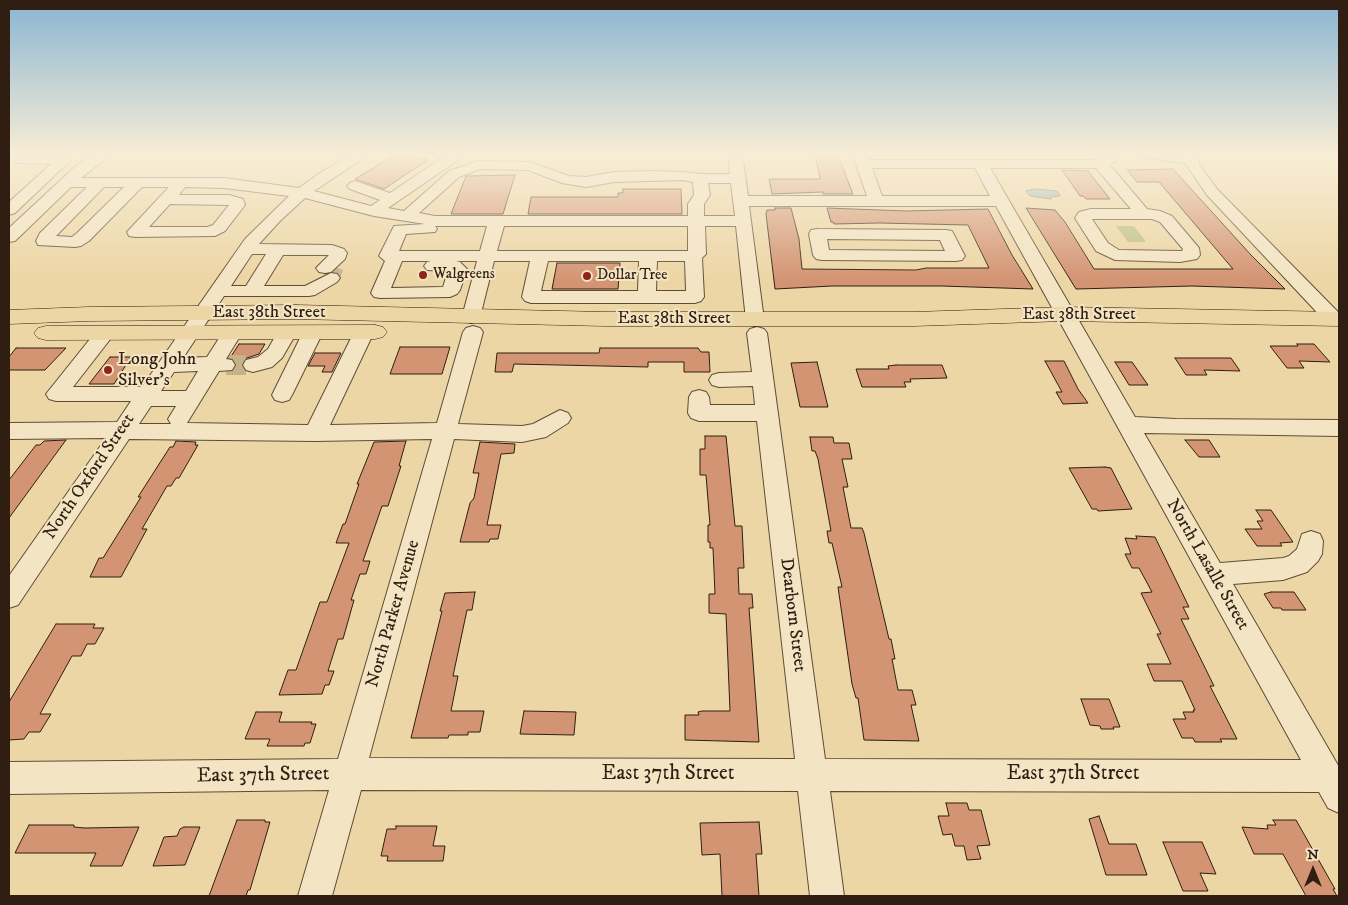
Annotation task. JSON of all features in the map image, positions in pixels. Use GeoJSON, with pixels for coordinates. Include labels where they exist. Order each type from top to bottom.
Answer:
{"type":"FeatureCollection","features":[{"type":"Feature","properties":{"kind":"main road","name":"East 38th Street"},"geometry":{"type":"LineString","coordinates":[[9,317],[203,312],[291,322],[472,325],[756,326],[1070,323],[1337,327]]}},
{"type":"Feature","properties":{"kind":"main road","name":"East 38th Street"},"geometry":{"type":"LineString","coordinates":[[291,322],[313,332],[364,332],[472,325]]}},
{"type":"Feature","properties":{"kind":"main road","name":"East 38th Street"},"geometry":{"type":"LineString","coordinates":[[9,333],[189,333],[225,354],[291,322]]}},
{"type":"Feature","properties":{"kind":"street"},"geometry":{"type":"LineString","coordinates":[[9,210],[25,195]]}},
{"type":"Feature","properties":{"kind":"street"},"geometry":{"type":"LineString","coordinates":[[9,237],[53,195]]}},
{"type":"Feature","properties":{"kind":"street"},"geometry":{"type":"LineString","coordinates":[[87,195],[44,241],[75,242],[83,237],[125,195]]}},
{"type":"Feature","properties":{"kind":"street"},"geometry":{"type":"LineString","coordinates":[[166,199],[229,200],[237,202],[238,205],[220,228],[202,233],[135,232],[166,199],[170,195]]}},
{"type":"Feature","properties":{"kind":"street","name":"North Oxford Street"},"geometry":{"type":"LineString","coordinates":[[9,597],[247,249],[270,222],[300,195]]}},
{"type":"Feature","properties":{"kind":"street"},"geometry":{"type":"LineString","coordinates":[[311,195],[374,211],[434,221],[743,221]]}},
{"type":"Feature","properties":{"kind":"street"},"geometry":{"type":"LineString","coordinates":[[382,195],[391,198]]}},
{"type":"Feature","properties":{"kind":"street"},"geometry":{"type":"LineString","coordinates":[[374,211],[395,195]]}},
{"type":"Feature","properties":{"kind":"street"},"geometry":{"type":"LineString","coordinates":[[407,216],[430,195]]}},
{"type":"Feature","properties":{"kind":"street"},"geometry":{"type":"LineString","coordinates":[[394,261],[487,256],[693,256],[698,254],[696,204],[702,195]]}},
{"type":"Feature","properties":{"kind":"street","name":"Dearborn Street"},"geometry":{"type":"LineString","coordinates":[[740,195],[827,896]]}},
{"type":"Feature","properties":{"kind":"street"},"geometry":{"type":"LineString","coordinates":[[874,195],[876,201]]}},
{"type":"Feature","properties":{"kind":"street","name":"North Lasalle Street"},"geometry":{"type":"LineString","coordinates":[[998,195],[1333,786]]}},
{"type":"Feature","properties":{"kind":"street"},"geometry":{"type":"LineString","coordinates":[[1127,195],[1143,214]]}},
{"type":"Feature","properties":{"kind":"street"},"geometry":{"type":"LineString","coordinates":[[1215,195],[1337,327]]}},
{"type":"Feature","properties":{"kind":"street"},"geometry":{"type":"LineString","coordinates":[[172,233],[201,199]]}},
{"type":"Feature","properties":{"kind":"street"},"geometry":{"type":"LineString","coordinates":[[741,201],[1001,201]]}},
{"type":"Feature","properties":{"kind":"street"},"geometry":{"type":"LineString","coordinates":[[812,201],[822,234]]}},
{"type":"Feature","properties":{"kind":"street"},"geometry":{"type":"LineString","coordinates":[[1091,214],[1143,214],[1154,214],[1166,219],[1191,248],[1191,255],[1180,257],[1115,256],[1102,247],[1082,218],[1085,215],[1091,214]]}},
{"type":"Feature","properties":{"kind":"street"},"geometry":{"type":"LineString","coordinates":[[9,218],[29,218]]}},
{"type":"Feature","properties":{"kind":"street"},"geometry":{"type":"LineString","coordinates":[[394,261],[380,293],[444,294],[451,290],[458,269],[454,266],[394,261],[388,256],[400,229],[431,229],[434,221]]}},
{"type":"Feature","properties":{"kind":"street","name":"North Parker Avenue"},"geometry":{"type":"LineString","coordinates":[[315,896],[445,431],[497,221]]}},
{"type":"Feature","properties":{"kind":"street"},"geometry":{"type":"LineString","coordinates":[[817,234],[822,234],[946,234],[956,256],[822,255],[817,234]]}},
{"type":"Feature","properties":{"kind":"street"},"geometry":{"type":"LineString","coordinates":[[247,249],[332,250],[338,253],[326,275],[263,357]]}},
{"type":"Feature","properties":{"kind":"street"},"geometry":{"type":"LineString","coordinates":[[252,291],[278,249]]}},
{"type":"Feature","properties":{"kind":"street"},"geometry":{"type":"LineString","coordinates":[[540,256],[531,297],[695,297],[693,256]]}},
{"type":"Feature","properties":{"kind":"street"},"geometry":{"type":"LineString","coordinates":[[647,297],[648,256]]}},
{"type":"Feature","properties":{"kind":"street"},"geometry":{"type":"LineString","coordinates":[[218,291],[252,291],[326,275]]}},
{"type":"Feature","properties":{"kind":"street"},"geometry":{"type":"LineString","coordinates":[[282,395],[313,332]]}},
{"type":"Feature","properties":{"kind":"street"},"geometry":{"type":"LineString","coordinates":[[315,433],[364,332]]}},
{"type":"Feature","properties":{"kind":"street"},"geometry":{"type":"LineString","coordinates":[[105,333],[56,394],[192,398]]}},
{"type":"Feature","properties":{"kind":"street"},"geometry":{"type":"LineString","coordinates":[[167,365],[225,354]]}},
{"type":"Feature","properties":{"kind":"street"},"geometry":{"type":"LineString","coordinates":[[179,419],[192,398],[225,354]]}},
{"type":"Feature","properties":{"kind":"street"},"geometry":{"type":"LineString","coordinates":[[719,380],[762,380]]}},
{"type":"Feature","properties":{"kind":"street"},"geometry":{"type":"LineString","coordinates":[[699,397],[699,412],[767,413]]}},
{"type":"Feature","properties":{"kind":"street"},"geometry":{"type":"LineString","coordinates":[[9,431],[123,430],[137,432],[315,433],[445,431],[522,434],[538,431],[560,418]]}},
{"type":"Feature","properties":{"kind":"street"},"geometry":{"type":"LineString","coordinates":[[1127,424],[1176,427],[1339,428]]}},
{"type":"Feature","properties":{"kind":"street"},"geometry":{"type":"LineString","coordinates":[[1213,575],[1283,569],[1298,564],[1309,554],[1311,541]]}},
{"type":"Feature","properties":{"kind":"street","name":"East 37th Street"},"geometry":{"type":"LineString","coordinates":[[9,778],[349,774],[812,776],[1333,786]]}},
{"type":"Feature","properties":{"kind":"green space"},"geometry":{"type":"Polygon","coordinates":[[[1116,226],[1134,226],[1146,242],[1128,242],[1116,226]]]}},
{"type":"Feature","properties":{"kind":"water"},"geometry":{"type":"Polygon","coordinates":[[[1030,196],[1060,196],[1051,197],[1051,199],[1030,196]]]}},
{"type":"Feature","properties":{"kind":"building"},"geometry":{"type":"Polygon","coordinates":[[[458,195],[509,195],[503,214],[451,214],[458,195]]]}},
{"type":"Feature","properties":{"kind":"building"},"geometry":{"type":"Polygon","coordinates":[[[618,195],[681,195],[682,214],[528,214],[531,197],[618,197],[618,195]]]}},
{"type":"Feature","properties":{"kind":"building"},"geometry":{"type":"Polygon","coordinates":[[[1107,195],[1110,199],[1086,199],[1080,196],[1107,195]]]}},
{"type":"Feature","properties":{"kind":"building"},"geometry":{"type":"Polygon","coordinates":[[[1170,195],[1197,195],[1285,289],[1192,286],[1076,289],[1026,208],[1055,210],[1065,222],[1094,269],[1233,269],[1170,195]]]}},
{"type":"Feature","properties":{"kind":"building"},"geometry":{"type":"Polygon","coordinates":[[[775,208],[791,208],[799,239],[802,269],[916,270],[926,268],[989,268],[968,225],[834,224],[831,222],[827,208],[906,211],[988,209],[1012,255],[1033,289],[942,286],[832,286],[775,289],[766,214],[767,210],[775,210],[775,208]]]}},
{"type":"Feature","properties":{"kind":"building","name":"Dollar Tree"},"geometry":{"type":"Polygon","coordinates":[[[557,263],[620,263],[618,289],[552,289],[557,263]]]}},
{"type":"Feature","properties":{"kind":"building"},"geometry":{"type":"Polygon","coordinates":[[[239,344],[265,344],[259,354],[244,359],[242,367],[236,367],[237,364],[230,358],[239,344]]]}},
{"type":"Feature","properties":{"kind":"building"},"geometry":{"type":"Polygon","coordinates":[[[1297,344],[1314,344],[1330,362],[1299,361],[1304,368],[1287,368],[1270,346],[1298,346],[1297,344]]]}},
{"type":"Feature","properties":{"kind":"building"},"geometry":{"type":"Polygon","coordinates":[[[400,347],[450,347],[442,374],[390,374],[400,347]]]}},
{"type":"Feature","properties":{"kind":"building"},"geometry":{"type":"Polygon","coordinates":[[[16,348],[66,348],[45,370],[9,370],[9,357],[16,348]]]}},
{"type":"Feature","properties":{"kind":"building"},"geometry":{"type":"Polygon","coordinates":[[[600,348],[698,348],[701,352],[709,352],[710,372],[684,372],[684,362],[648,362],[648,367],[514,364],[512,372],[495,372],[497,353],[599,353],[600,348]]]}},
{"type":"Feature","properties":{"kind":"building"},"geometry":{"type":"Polygon","coordinates":[[[315,353],[341,353],[332,372],[322,372],[325,366],[308,366],[315,353]]]}},
{"type":"Feature","properties":{"kind":"building","name":"Long John Silver's"},"geometry":{"type":"Polygon","coordinates":[[[110,357],[131,357],[114,384],[89,384],[110,357]]]}},
{"type":"Feature","properties":{"kind":"building"},"geometry":{"type":"Polygon","coordinates":[[[1175,358],[1231,358],[1240,371],[1204,370],[1207,375],[1186,375],[1175,358]]]}},
{"type":"Feature","properties":{"kind":"building"},"geometry":{"type":"Polygon","coordinates":[[[1045,361],[1064,361],[1078,389],[1088,403],[1063,404],[1056,392],[1062,392],[1045,361]]]}},
{"type":"Feature","properties":{"kind":"building"},"geometry":{"type":"Polygon","coordinates":[[[817,362],[828,407],[800,407],[791,363],[817,362]]]}},
{"type":"Feature","properties":{"kind":"building"},"geometry":{"type":"Polygon","coordinates":[[[1115,362],[1132,362],[1148,385],[1129,385],[1115,362]]]}},
{"type":"Feature","properties":{"kind":"building"},"geometry":{"type":"Polygon","coordinates":[[[942,365],[947,378],[910,379],[911,382],[904,382],[906,387],[862,387],[856,369],[889,369],[888,366],[942,365]]]}},
{"type":"Feature","properties":{"kind":"building"},"geometry":{"type":"Polygon","coordinates":[[[705,436],[726,436],[735,526],[742,526],[744,568],[738,568],[739,594],[752,594],[753,608],[749,608],[759,742],[685,740],[685,715],[699,715],[698,712],[702,711],[730,711],[726,614],[709,613],[709,594],[715,594],[713,548],[710,548],[710,542],[708,542],[708,525],[710,525],[706,475],[700,475],[700,449],[705,449],[705,436]]]}},
{"type":"Feature","properties":{"kind":"building"},"geometry":{"type":"Polygon","coordinates":[[[810,437],[833,437],[834,443],[849,443],[852,459],[842,459],[848,487],[843,487],[851,528],[862,528],[864,533],[889,639],[891,639],[895,659],[892,659],[898,690],[912,690],[916,705],[911,705],[919,741],[864,740],[858,698],[856,698],[852,684],[838,587],[842,587],[832,543],[829,543],[827,531],[831,531],[818,459],[815,451],[812,451],[810,437]]]}},
{"type":"Feature","properties":{"kind":"building"},"geometry":{"type":"Polygon","coordinates":[[[66,440],[9,518],[9,480],[36,445],[40,445],[44,441],[66,440]]]}},
{"type":"Feature","properties":{"kind":"building"},"geometry":{"type":"Polygon","coordinates":[[[1185,440],[1209,440],[1220,457],[1199,457],[1185,440]]]}},
{"type":"Feature","properties":{"kind":"building"},"geometry":{"type":"Polygon","coordinates":[[[176,441],[196,442],[195,445],[198,445],[179,478],[176,478],[171,486],[167,486],[142,529],[147,529],[121,577],[90,577],[99,558],[103,558],[141,497],[138,497],[170,447],[173,447],[176,441]]]}},
{"type":"Feature","properties":{"kind":"building"},"geometry":{"type":"Polygon","coordinates":[[[406,441],[399,466],[401,466],[388,506],[382,506],[363,561],[370,561],[366,574],[360,574],[351,600],[354,600],[343,639],[338,639],[328,671],[334,671],[329,685],[325,685],[322,694],[279,695],[288,670],[296,670],[320,602],[327,602],[349,543],[336,543],[343,524],[345,524],[359,484],[357,484],[374,442],[406,441]]]}},
{"type":"Feature","properties":{"kind":"building"},"geometry":{"type":"Polygon","coordinates":[[[480,442],[515,444],[514,453],[501,454],[487,525],[501,525],[498,539],[490,539],[489,542],[460,542],[470,503],[474,498],[479,473],[473,473],[480,442]]]}},
{"type":"Feature","properties":{"kind":"building"},"geometry":{"type":"Polygon","coordinates":[[[1069,468],[1111,468],[1132,509],[1098,511],[1097,509],[1092,509],[1069,468]]]}},
{"type":"Feature","properties":{"kind":"building"},"geometry":{"type":"Polygon","coordinates":[[[1256,510],[1271,510],[1293,542],[1280,543],[1282,546],[1257,546],[1245,529],[1262,529],[1257,521],[1263,521],[1256,510]]]}},
{"type":"Feature","properties":{"kind":"building"},"geometry":{"type":"Polygon","coordinates":[[[1136,536],[1155,537],[1189,607],[1183,607],[1189,619],[1181,619],[1214,686],[1210,686],[1237,739],[1220,739],[1222,742],[1195,742],[1193,738],[1182,738],[1173,719],[1186,719],[1183,712],[1194,712],[1193,710],[1195,710],[1182,681],[1154,681],[1147,664],[1171,664],[1157,634],[1161,634],[1141,593],[1152,592],[1139,568],[1132,568],[1125,554],[1131,554],[1125,538],[1137,539],[1136,536]]]}},
{"type":"Feature","properties":{"kind":"building"},"geometry":{"type":"Polygon","coordinates":[[[475,592],[472,610],[467,610],[453,676],[458,676],[451,711],[484,711],[480,732],[468,732],[468,735],[449,735],[448,738],[411,738],[445,593],[475,592]]]}},
{"type":"Feature","properties":{"kind":"building"},"geometry":{"type":"Polygon","coordinates":[[[1271,592],[1294,592],[1306,610],[1273,608],[1264,594],[1271,592]]]}},
{"type":"Feature","properties":{"kind":"building"},"geometry":{"type":"Polygon","coordinates":[[[56,624],[95,624],[93,628],[104,628],[95,644],[87,644],[81,656],[72,656],[40,714],[51,714],[40,732],[29,732],[24,739],[9,740],[9,702],[56,624]]]}},
{"type":"Feature","properties":{"kind":"building"},"geometry":{"type":"Polygon","coordinates":[[[1081,699],[1109,699],[1120,727],[1101,729],[1100,726],[1090,725],[1081,699]]]}},
{"type":"Feature","properties":{"kind":"building"},"geometry":{"type":"Polygon","coordinates":[[[524,711],[576,712],[574,735],[520,734],[524,711]]]}},
{"type":"Feature","properties":{"kind":"building"},"geometry":{"type":"Polygon","coordinates":[[[256,712],[282,712],[279,722],[312,722],[311,724],[316,724],[310,743],[305,743],[304,746],[267,746],[270,739],[245,739],[256,712]]]}},
{"type":"Feature","properties":{"kind":"building"},"geometry":{"type":"Polygon","coordinates":[[[946,803],[967,803],[969,810],[981,810],[990,845],[977,846],[981,859],[967,860],[964,846],[955,846],[952,834],[943,835],[938,816],[949,816],[946,803]]]}},
{"type":"Feature","properties":{"kind":"building"},"geometry":{"type":"Polygon","coordinates":[[[1099,816],[1109,844],[1136,844],[1147,875],[1106,875],[1089,819],[1099,816]]]}},
{"type":"Feature","properties":{"kind":"building"},"geometry":{"type":"Polygon","coordinates":[[[237,820],[265,820],[265,822],[270,822],[250,890],[248,890],[246,896],[209,896],[237,820]]]}},
{"type":"Feature","properties":{"kind":"building"},"geometry":{"type":"Polygon","coordinates":[[[1273,820],[1296,820],[1335,889],[1333,889],[1337,896],[1306,896],[1283,854],[1254,854],[1242,827],[1268,829],[1267,825],[1276,825],[1273,820]]]}},
{"type":"Feature","properties":{"kind":"building"},"geometry":{"type":"Polygon","coordinates":[[[759,822],[762,854],[756,854],[759,896],[722,896],[720,854],[702,855],[700,823],[759,822]]]}},
{"type":"Feature","properties":{"kind":"building"},"geometry":{"type":"Polygon","coordinates":[[[29,825],[74,825],[74,827],[85,828],[139,827],[122,866],[90,866],[96,853],[15,853],[29,825]]]}},
{"type":"Feature","properties":{"kind":"building"},"geometry":{"type":"Polygon","coordinates":[[[396,826],[437,826],[433,846],[445,846],[443,861],[387,861],[388,856],[381,856],[387,829],[396,829],[396,826]]]}},
{"type":"Feature","properties":{"kind":"building"},"geometry":{"type":"Polygon","coordinates":[[[184,827],[200,827],[185,865],[153,866],[164,837],[177,836],[180,829],[184,827]]]}},
{"type":"Feature","properties":{"kind":"building"},"geometry":{"type":"Polygon","coordinates":[[[1163,842],[1202,842],[1216,874],[1200,873],[1208,891],[1183,891],[1163,842]]]}},
{"type":"Feature","properties":{"kind":"tunnel"},"geometry":{"type":"LineString","coordinates":[[331,278],[336,267]]}},
{"type":"Feature","properties":{"kind":"tunnel"},"geometry":{"type":"LineString","coordinates":[[226,365],[253,365]]}},
{"type":"Feature","properties":{"kind":"place","name":"Walgreens"},"geometry":{"type":"Point","coordinates":[423,275]}},
{"type":"Feature","properties":{"kind":"place","name":"Dollar Tree"},"geometry":{"type":"Point","coordinates":[587,276]}},
{"type":"Feature","properties":{"kind":"place","name":"Long John Silver's"},"geometry":{"type":"Point","coordinates":[108,370]}}]}
